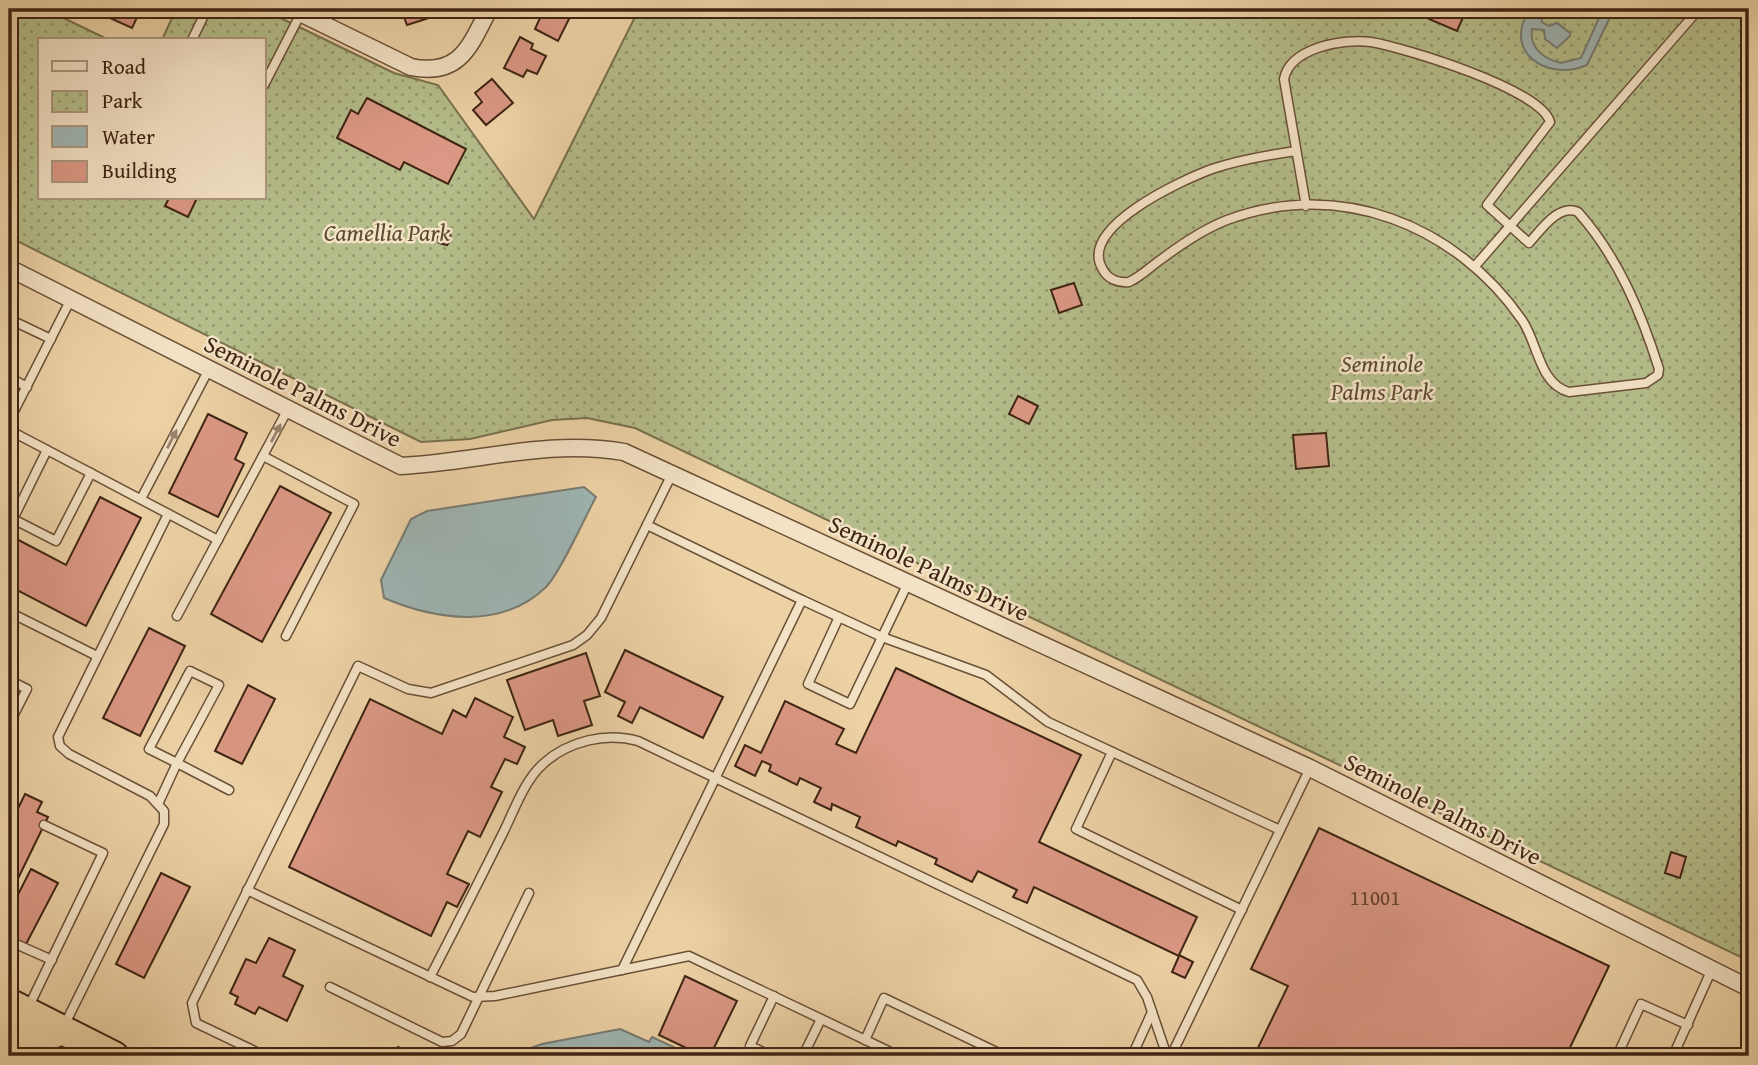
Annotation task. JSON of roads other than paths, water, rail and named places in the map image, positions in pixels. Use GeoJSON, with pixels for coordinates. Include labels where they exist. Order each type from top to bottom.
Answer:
{"type":"FeatureCollection","features":[{"type":"Feature","properties":{"kind":"highway"},"geometry":{"type":"LineString","coordinates":[[15,1015],[32,1038],[48,1037],[62,1030],[114,1056]]}},
{"type":"Feature","properties":{"kind":"street"},"geometry":{"type":"LineString","coordinates":[[297,11],[411,67],[435,70],[447,66],[466,53],[489,9]]}},
{"type":"Feature","properties":{"kind":"street","name":"Seminole Palms Drive"},"geometry":{"type":"LineString","coordinates":[[9,268],[401,466],[453,463],[557,446],[588,446],[624,452],[1310,768],[1749,988]]}},
{"type":"Feature","properties":{"kind":"lane"},"geometry":{"type":"LineString","coordinates":[[193,38],[207,9]]}},
{"type":"Feature","properties":{"kind":"lane"},"geometry":{"type":"LineString","coordinates":[[1476,265],[1699,9]]}},
{"type":"Feature","properties":{"kind":"lane"},"geometry":{"type":"LineString","coordinates":[[266,81],[297,11]]}},
{"type":"Feature","properties":{"kind":"lane"},"geometry":{"type":"LineString","coordinates":[[1296,151],[1214,169],[1161,193],[1129,214],[1101,239],[1098,249],[1101,267],[1113,280],[1129,282],[1179,246],[1227,220],[1280,208],[1346,207],[1409,224],[1476,265],[1507,298],[1525,325],[1548,377],[1556,387],[1569,393],[1607,389],[1646,383],[1658,376],[1659,369],[1640,310],[1617,265],[1578,212],[1572,209],[1561,211],[1529,243],[1487,205],[1549,128],[1548,114],[1497,83],[1445,61],[1369,42],[1335,43],[1296,59],[1288,67],[1284,79],[1306,206]]}},
{"type":"Feature","properties":{"kind":"lane"},"geometry":{"type":"LineString","coordinates":[[9,421],[71,299]]}},
{"type":"Feature","properties":{"kind":"lane"},"geometry":{"type":"LineString","coordinates":[[9,319],[51,339]]}},
{"type":"Feature","properties":{"kind":"lane"},"geometry":{"type":"LineString","coordinates":[[141,499],[209,369]]}},
{"type":"Feature","properties":{"kind":"lane"},"geometry":{"type":"LineString","coordinates":[[9,377],[27,387]]}},
{"type":"Feature","properties":{"kind":"lane"},"geometry":{"type":"LineString","coordinates":[[177,616],[288,409]]}},
{"type":"Feature","properties":{"kind":"lane"},"geometry":{"type":"LineString","coordinates":[[9,430],[218,540]]}},
{"type":"Feature","properties":{"kind":"lane"},"geometry":{"type":"LineString","coordinates":[[47,450],[13,519],[56,541],[91,473]]}},
{"type":"Feature","properties":{"kind":"lane"},"geometry":{"type":"LineString","coordinates":[[263,456],[354,504],[286,636]]}},
{"type":"Feature","properties":{"kind":"lane"},"geometry":{"type":"LineString","coordinates":[[265,1056],[196,1023],[192,1014],[192,1003],[358,666],[408,689],[430,694],[573,645],[587,635],[601,618],[672,474]]}},
{"type":"Feature","properties":{"kind":"lane"},"geometry":{"type":"LineString","coordinates":[[62,1030],[164,824],[164,811],[159,802],[60,746],[62,725],[168,514]]}},
{"type":"Feature","properties":{"kind":"lane"},"geometry":{"type":"LineString","coordinates":[[647,525],[882,637],[986,675],[1048,722],[1280,830]]}},
{"type":"Feature","properties":{"kind":"lane"},"geometry":{"type":"LineString","coordinates":[[839,617],[808,684],[850,704],[908,583]]}},
{"type":"Feature","properties":{"kind":"lane"},"geometry":{"type":"LineString","coordinates":[[622,970],[802,600]]}},
{"type":"Feature","properties":{"kind":"lane"},"geometry":{"type":"LineString","coordinates":[[9,612],[97,656]]}},
{"type":"Feature","properties":{"kind":"lane"},"geometry":{"type":"LineString","coordinates":[[159,802],[177,763],[219,685],[190,671],[149,749],[177,763],[229,790]]}},
{"type":"Feature","properties":{"kind":"lane"},"geometry":{"type":"LineString","coordinates":[[9,680],[27,689],[9,724]]}},
{"type":"Feature","properties":{"kind":"lane"},"geometry":{"type":"LineString","coordinates":[[430,977],[532,777],[560,752],[582,742],[609,736],[623,737],[716,778],[1137,980],[1169,1056]]}},
{"type":"Feature","properties":{"kind":"lane"},"geometry":{"type":"LineString","coordinates":[[1112,752],[1076,829],[1242,910]]}},
{"type":"Feature","properties":{"kind":"lane"},"geometry":{"type":"LineString","coordinates":[[1169,1056],[1310,768]]}},
{"type":"Feature","properties":{"kind":"lane"},"geometry":{"type":"LineString","coordinates":[[15,1015],[52,960],[103,853],[44,825]]}},
{"type":"Feature","properties":{"kind":"lane"},"geometry":{"type":"LineString","coordinates":[[247,890],[478,998],[689,956],[899,1056]]}},
{"type":"Feature","properties":{"kind":"lane"},"geometry":{"type":"LineString","coordinates":[[330,987],[442,1042],[452,1041],[461,1034],[529,893]]}},
{"type":"Feature","properties":{"kind":"lane"},"geometry":{"type":"LineString","coordinates":[[9,941],[52,960]]}},
{"type":"Feature","properties":{"kind":"lane"},"geometry":{"type":"LineString","coordinates":[[1673,1056],[1712,969]]}},
{"type":"Feature","properties":{"kind":"lane"},"geometry":{"type":"LineString","coordinates":[[772,1056],[750,1046],[774,996]]}},
{"type":"Feature","properties":{"kind":"lane"},"geometry":{"type":"LineString","coordinates":[[865,1040],[884,998],[1005,1056]]}},
{"type":"Feature","properties":{"kind":"lane"},"geometry":{"type":"LineString","coordinates":[[1617,1056],[1642,1004],[1688,1025]]}},
{"type":"Feature","properties":{"kind":"lane"},"geometry":{"type":"LineString","coordinates":[[1132,1056],[1152,1012]]}},
{"type":"Feature","properties":{"kind":"lane"},"geometry":{"type":"LineString","coordinates":[[803,1056],[821,1019]]}},
{"type":"Feature","properties":{"kind":"water"},"geometry":{"type":"Polygon","coordinates":[[[1531,9],[1547,9],[1541,16],[1542,22],[1549,26],[1557,23],[1570,33],[1557,48],[1545,39],[1544,30],[1532,29],[1533,42],[1539,52],[1561,63],[1581,58],[1603,9],[1614,9],[1587,65],[1557,70],[1532,59],[1525,49],[1521,38],[1523,24],[1531,9]]]}},
{"type":"Feature","properties":{"kind":"water"},"geometry":{"type":"Polygon","coordinates":[[[584,487],[596,497],[552,580],[529,601],[509,610],[468,617],[425,612],[384,598],[381,580],[411,519],[427,511],[584,487]]]}},
{"type":"Feature","properties":{"kind":"water"},"geometry":{"type":"Polygon","coordinates":[[[620,1029],[649,1042],[652,1037],[693,1056],[508,1056],[542,1044],[620,1029]]]}},
{"type":"Feature","properties":{"kind":"park label","name":"Camellia Park"},"geometry":{"type":"Point","coordinates":[387,232]}},
{"type":"Feature","properties":{"kind":"park label","name":"Seminole Palms Park"},"geometry":{"type":"Point","coordinates":[1382,377]}}]}
